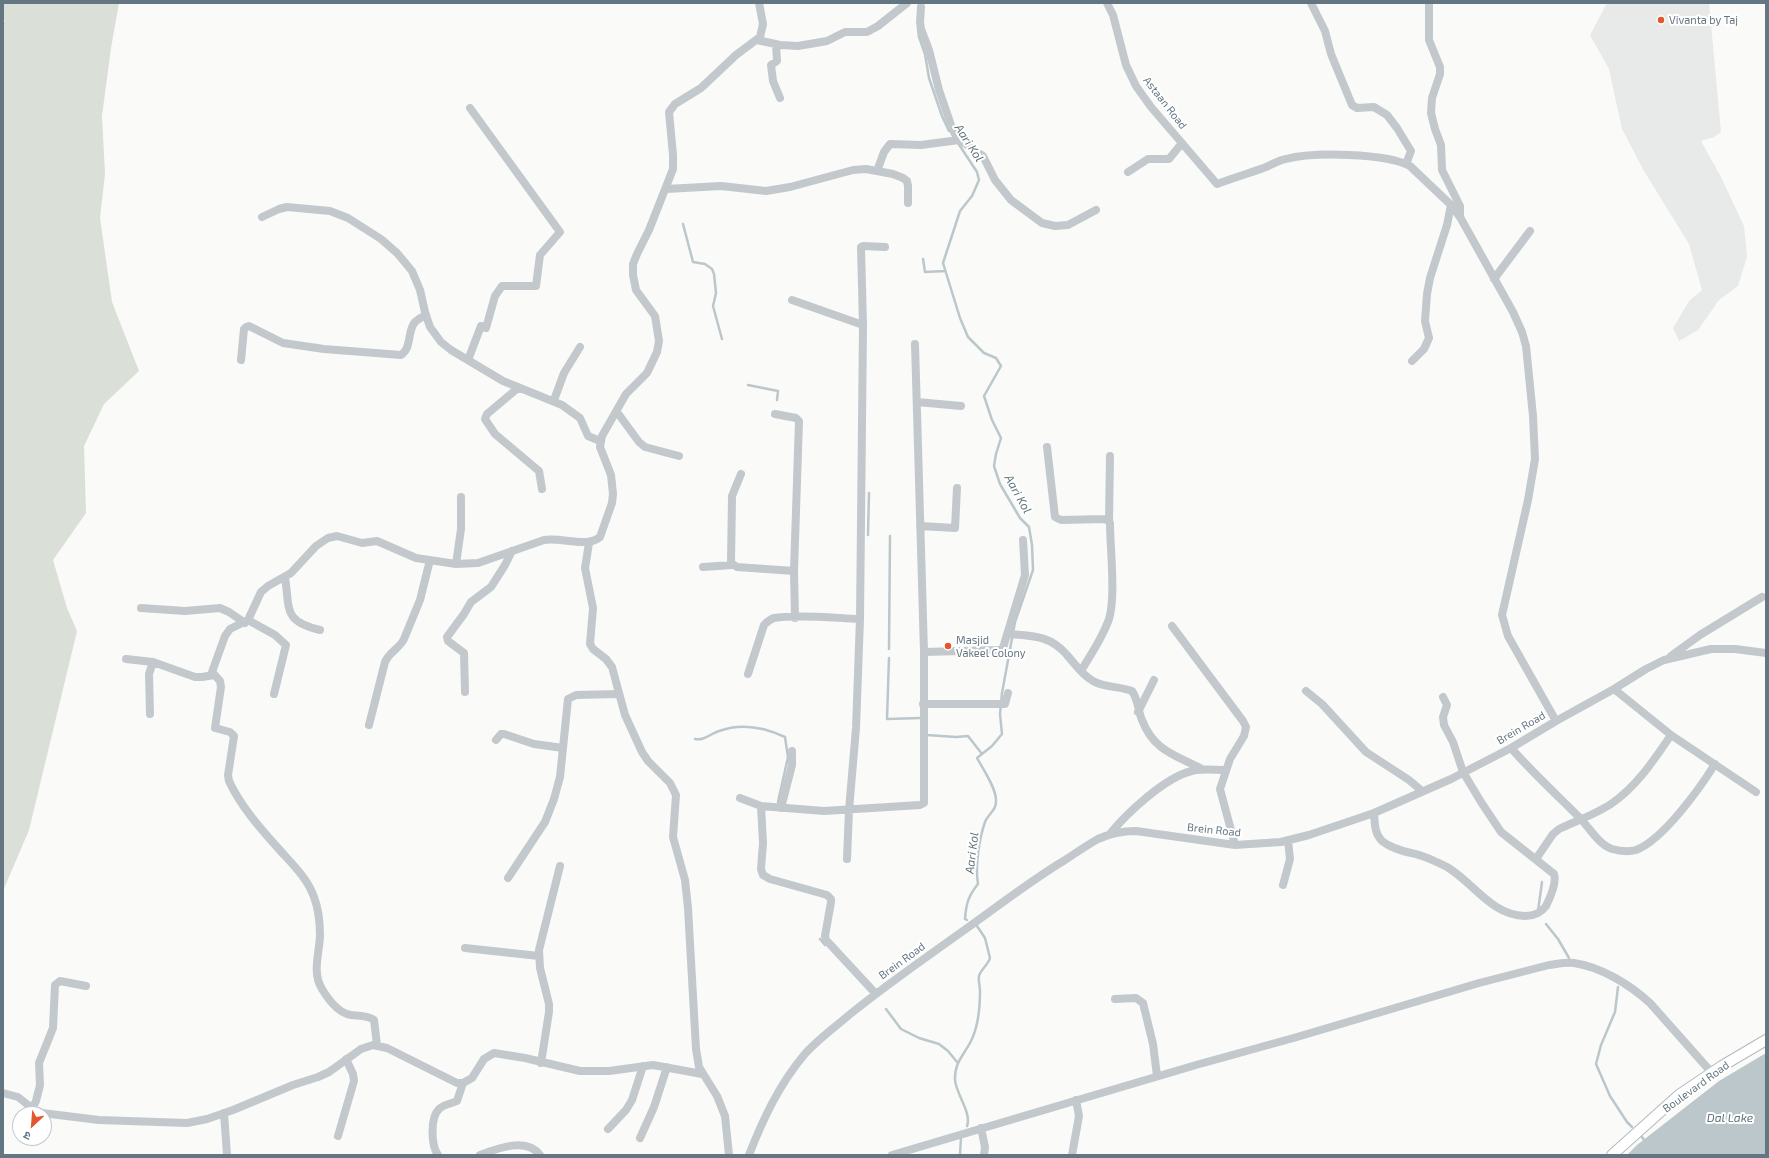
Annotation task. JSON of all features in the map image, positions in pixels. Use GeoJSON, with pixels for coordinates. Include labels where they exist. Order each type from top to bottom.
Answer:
{"type":"FeatureCollection","features":[{"type":"Feature","properties":{"kind":"main road","name":"Boulevard Road"},"geometry":{"type":"LineString","coordinates":[[1612,1155],[1679,1095],[1766,1040]]}},
{"type":"Feature","properties":{"kind":"street"},"geometry":{"type":"LineString","coordinates":[[377,1045],[374,1020],[366,1016],[351,1015],[341,1012],[322,990],[318,982],[316,968],[320,922],[318,908],[311,887],[300,872],[257,823],[229,781],[228,775],[234,736],[230,732],[215,728],[221,688],[220,681],[214,675],[212,670],[225,636],[230,629],[247,621],[261,592],[297,567],[316,546],[332,537],[343,537],[358,542],[381,541],[407,555],[456,564],[478,563],[534,543],[554,538],[589,543],[600,537],[612,503],[613,494],[611,475],[602,452],[600,441],[626,394],[647,373],[657,352],[659,342],[655,316],[636,290],[633,275],[633,264],[649,230],[673,169],[668,117],[671,108],[701,88],[736,55],[757,40],[761,35],[763,24],[759,3]]}},
{"type":"Feature","properties":{"kind":"street"},"geometry":{"type":"LineString","coordinates":[[757,40],[789,46],[818,43],[846,32],[862,32],[872,30],[907,3]]}},
{"type":"Feature","properties":{"kind":"street","name":"Astaan Road"},"geometry":{"type":"LineString","coordinates":[[1107,3],[1113,15],[1126,65],[1136,86],[1151,107],[1217,184],[1279,160],[1295,156],[1361,156],[1406,164]]}},
{"type":"Feature","properties":{"kind":"street"},"geometry":{"type":"LineString","coordinates":[[1311,3],[1325,31],[1331,54],[1352,105],[1357,108],[1374,107],[1390,118],[1411,151],[1406,164],[1451,205],[1460,217],[1522,332],[1526,346],[1535,451],[1528,500],[1502,615],[1508,636],[1556,721]]}},
{"type":"Feature","properties":{"kind":"street"},"geometry":{"type":"LineString","coordinates":[[1429,3],[1429,40],[1440,67],[1440,74],[1432,98],[1431,113],[1441,146],[1443,176],[1460,206],[1460,217]]}},
{"type":"Feature","properties":{"kind":"street"},"geometry":{"type":"LineString","coordinates":[[921,7],[921,29],[956,140]]}},
{"type":"Feature","properties":{"kind":"street"},"geometry":{"type":"LineString","coordinates":[[776,44],[777,61],[771,65],[772,77],[780,98]]}},
{"type":"Feature","properties":{"kind":"street"},"geometry":{"type":"LineString","coordinates":[[468,360],[481,326],[486,328],[498,292],[502,286],[536,286],[538,260],[540,255],[560,232],[470,108]]}},
{"type":"Feature","properties":{"kind":"street"},"geometry":{"type":"LineString","coordinates":[[877,171],[884,152],[890,144],[922,145],[956,140],[983,156],[995,180],[1011,200],[1042,223],[1055,226],[1068,225],[1096,210]]}},
{"type":"Feature","properties":{"kind":"street"},"geometry":{"type":"LineString","coordinates":[[1128,172],[1148,159],[1169,159],[1182,143]]}},
{"type":"Feature","properties":{"kind":"street"},"geometry":{"type":"LineString","coordinates":[[666,189],[721,186],[766,191],[790,187],[853,170],[877,171],[899,176],[907,181],[908,203]]}},
{"type":"Feature","properties":{"kind":"street"},"geometry":{"type":"LineString","coordinates":[[1412,361],[1424,349],[1429,338],[1425,321],[1427,294],[1430,278],[1447,225],[1451,205]]}},
{"type":"Feature","properties":{"kind":"street"},"geometry":{"type":"LineString","coordinates":[[262,218],[279,209],[287,207],[330,211],[348,218],[385,243],[407,264],[416,278],[430,326],[441,342],[503,381],[518,388],[554,400],[580,418],[588,436],[600,441]]}},
{"type":"Feature","properties":{"kind":"street"},"geometry":{"type":"LineString","coordinates":[[1494,279],[1530,231]]}},
{"type":"Feature","properties":{"kind":"street"},"geometry":{"type":"LineString","coordinates":[[848,859],[849,810],[856,728],[860,618],[863,325],[861,247],[885,247]]}},
{"type":"Feature","properties":{"kind":"street"},"geometry":{"type":"LineString","coordinates":[[792,300],[863,325]]}},
{"type":"Feature","properties":{"kind":"street"},"geometry":{"type":"LineString","coordinates":[[241,360],[244,329],[249,326],[283,343],[324,349],[401,355],[407,350],[414,322],[426,315]]}},
{"type":"Feature","properties":{"kind":"street"},"geometry":{"type":"LineString","coordinates":[[740,798],[762,806],[824,811],[920,805],[924,802],[924,652],[915,344]]}},
{"type":"Feature","properties":{"kind":"street"},"geometry":{"type":"LineString","coordinates":[[554,400],[564,373],[580,347]]}},
{"type":"Feature","properties":{"kind":"street"},"geometry":{"type":"LineString","coordinates":[[518,388],[487,414],[485,419],[495,434],[538,471],[542,489]]}},
{"type":"Feature","properties":{"kind":"street"},"geometry":{"type":"LineString","coordinates":[[917,402],[961,406]]}},
{"type":"Feature","properties":{"kind":"street"},"geometry":{"type":"LineString","coordinates":[[617,412],[639,442],[645,447],[679,456]]}},
{"type":"Feature","properties":{"kind":"street"},"geometry":{"type":"LineString","coordinates":[[775,414],[796,418],[799,421],[794,571],[795,618]]}},
{"type":"Feature","properties":{"kind":"street"},"geometry":{"type":"LineString","coordinates":[[1046,447],[1055,516],[1061,520],[1103,519],[1109,521]]}},
{"type":"Feature","properties":{"kind":"street"},"geometry":{"type":"LineString","coordinates":[[1081,671],[1104,631],[1109,618],[1112,588],[1109,521],[1110,456]]}},
{"type":"Feature","properties":{"kind":"street"},"geometry":{"type":"LineString","coordinates":[[732,565],[732,496],[741,474]]}},
{"type":"Feature","properties":{"kind":"street"},"geometry":{"type":"LineString","coordinates":[[920,526],[955,528],[957,488]]}},
{"type":"Feature","properties":{"kind":"street"},"geometry":{"type":"LineString","coordinates":[[456,564],[461,528],[461,497]]}},
{"type":"Feature","properties":{"kind":"street"},"geometry":{"type":"LineString","coordinates":[[924,652],[1001,650],[1008,634],[1025,576],[1023,540]]}},
{"type":"Feature","properties":{"kind":"street"},"geometry":{"type":"LineString","coordinates":[[589,543],[585,568],[593,608],[590,644],[593,649],[606,659],[612,667],[618,694],[625,715],[642,752],[648,761],[670,783],[676,795],[673,836],[687,893],[695,1042],[698,1062],[702,1074],[717,1096],[725,1116],[729,1155]]}},
{"type":"Feature","properties":{"kind":"street"},"geometry":{"type":"LineString","coordinates":[[465,692],[464,653],[448,641],[447,637],[464,614],[469,604],[491,587],[512,551]]}},
{"type":"Feature","properties":{"kind":"street"},"geometry":{"type":"LineString","coordinates":[[369,725],[385,662],[389,654],[403,642],[420,600],[430,560]]}},
{"type":"Feature","properties":{"kind":"street"},"geometry":{"type":"LineString","coordinates":[[703,567],[732,565],[737,567],[794,571]]}},
{"type":"Feature","properties":{"kind":"street"},"geometry":{"type":"LineString","coordinates":[[285,576],[289,609],[294,619],[306,627],[320,630]]}},
{"type":"Feature","properties":{"kind":"street"},"geometry":{"type":"LineString","coordinates":[[1667,659],[1700,635],[1762,597]]}},
{"type":"Feature","properties":{"kind":"street"},"geometry":{"type":"LineString","coordinates":[[141,608],[185,611],[220,608],[276,635],[286,645],[274,694]]}},
{"type":"Feature","properties":{"kind":"street"},"geometry":{"type":"LineString","coordinates":[[748,674],[766,622],[773,618],[860,618]]}},
{"type":"Feature","properties":{"kind":"street"},"geometry":{"type":"LineString","coordinates":[[1172,626],[1245,724],[1244,736],[1235,749],[1220,789],[1235,845]]}},
{"type":"Feature","properties":{"kind":"street"},"geometry":{"type":"LineString","coordinates":[[1008,634],[1038,637],[1051,641],[1059,646],[1081,671],[1098,684],[1132,691],[1138,712],[1149,736],[1156,745],[1202,769]]}},
{"type":"Feature","properties":{"kind":"street","name":"Brein Road"},"geometry":{"type":"LineString","coordinates":[[749,1155],[771,1103],[789,1073],[805,1054],[822,1038],[876,994],[1051,868],[1092,842],[1124,831],[1136,831],[1235,845],[1288,840],[1333,828],[1374,813],[1422,792],[1511,748],[1556,721],[1614,690],[1646,669],[1667,659],[1719,649],[1766,653]]}},
{"type":"Feature","properties":{"kind":"street"},"geometry":{"type":"LineString","coordinates":[[126,659],[153,662],[195,677],[214,675]]}},
{"type":"Feature","properties":{"kind":"street"},"geometry":{"type":"LineString","coordinates":[[150,714],[149,674],[153,662]]}},
{"type":"Feature","properties":{"kind":"street"},"geometry":{"type":"LineString","coordinates":[[1138,712],[1154,680]]}},
{"type":"Feature","properties":{"kind":"street"},"geometry":{"type":"LineString","coordinates":[[1614,690],[1671,735],[1756,792]]}},
{"type":"Feature","properties":{"kind":"street"},"geometry":{"type":"LineString","coordinates":[[1306,691],[1322,704],[1366,752],[1409,780],[1422,792]]}},
{"type":"Feature","properties":{"kind":"street"},"geometry":{"type":"LineString","coordinates":[[923,704],[1005,704],[1008,693]]}},
{"type":"Feature","properties":{"kind":"street"},"geometry":{"type":"LineString","coordinates":[[508,878],[550,812],[560,777],[567,702],[570,697],[576,695],[618,694]]}},
{"type":"Feature","properties":{"kind":"street"},"geometry":{"type":"LineString","coordinates":[[1374,813],[1375,830],[1377,836],[1383,842],[1391,847],[1433,860],[1447,867],[1461,877],[1492,905],[1504,912],[1520,916],[1531,916],[1538,914],[1545,906],[1555,877],[1552,871],[1501,832],[1463,772],[1453,742],[1443,721],[1447,705],[1443,697]]}},
{"type":"Feature","properties":{"kind":"street"},"geometry":{"type":"LineString","coordinates":[[496,740],[501,734],[504,734],[534,744],[563,748]]}},
{"type":"Feature","properties":{"kind":"street"},"geometry":{"type":"LineString","coordinates":[[1536,859],[1553,834],[1611,804],[1632,786],[1651,765],[1671,735]]}},
{"type":"Feature","properties":{"kind":"street"},"geometry":{"type":"LineString","coordinates":[[1511,748],[1539,780],[1598,838],[1611,849],[1623,851],[1638,849],[1658,834],[1687,805],[1700,789],[1715,764]]}},
{"type":"Feature","properties":{"kind":"street"},"geometry":{"type":"LineString","coordinates":[[781,808],[792,765],[792,751]]}},
{"type":"Feature","properties":{"kind":"street"},"geometry":{"type":"LineString","coordinates":[[1109,835],[1123,818],[1166,784],[1190,771],[1202,769],[1226,770]]}},
{"type":"Feature","properties":{"kind":"street"},"geometry":{"type":"LineString","coordinates":[[762,806],[763,843],[761,869],[763,875],[770,879],[826,895],[830,898],[831,902],[825,936],[826,940],[876,994]]}},
{"type":"Feature","properties":{"kind":"street"},"geometry":{"type":"LineString","coordinates":[[1283,885],[1290,859],[1288,840]]}},
{"type":"Feature","properties":{"kind":"street"},"geometry":{"type":"LineString","coordinates":[[541,1063],[549,1016],[549,1004],[540,968],[540,944],[560,866]]}},
{"type":"Feature","properties":{"kind":"street"},"geometry":{"type":"LineString","coordinates":[[465,948],[539,956]]}},
{"type":"Feature","properties":{"kind":"street"},"geometry":{"type":"LineString","coordinates":[[892,1155],[1479,983],[1549,965],[1573,963],[1586,966],[1619,980],[1639,993],[1650,1003],[1712,1073]]}},
{"type":"Feature","properties":{"kind":"street"},"geometry":{"type":"LineString","coordinates":[[34,1106],[40,1085],[38,1070],[39,1063],[53,1028],[55,985],[60,981],[86,986]]}},
{"type":"Feature","properties":{"kind":"street"},"geometry":{"type":"LineString","coordinates":[[1116,999],[1136,998],[1143,1003],[1153,1044],[1158,1076]]}},
{"type":"Feature","properties":{"kind":"street"},"geometry":{"type":"LineString","coordinates":[[52,1114],[99,1120],[187,1123],[224,1113],[292,1084],[318,1077],[329,1072],[367,1046],[377,1045],[387,1048],[452,1082],[463,1083],[472,1078],[484,1059],[494,1053],[580,1071],[593,1072],[620,1070],[653,1065],[702,1074]]}},
{"type":"Feature","properties":{"kind":"street"},"geometry":{"type":"LineString","coordinates":[[338,1136],[354,1081],[353,1074],[346,1059]]}},
{"type":"Feature","properties":{"kind":"street"},"geometry":{"type":"LineString","coordinates":[[608,1129],[626,1110],[632,1100],[643,1066]]}},
{"type":"Feature","properties":{"kind":"street"},"geometry":{"type":"LineString","coordinates":[[640,1138],[654,1107],[667,1067]]}},
{"type":"Feature","properties":{"kind":"street"},"geometry":{"type":"LineString","coordinates":[[437,1154],[433,1146],[432,1131],[436,1113],[442,1106],[457,1101],[463,1083]]}},
{"type":"Feature","properties":{"kind":"street"},"geometry":{"type":"LineString","coordinates":[[3,1093],[18,1097],[28,1106]]}},
{"type":"Feature","properties":{"kind":"street"},"geometry":{"type":"LineString","coordinates":[[1072,1155],[1080,1116],[1076,1100]]}},
{"type":"Feature","properties":{"kind":"street"},"geometry":{"type":"LineString","coordinates":[[224,1113],[227,1155]]}},
{"type":"Feature","properties":{"kind":"street"},"geometry":{"type":"LineString","coordinates":[[981,1128],[985,1147],[984,1155]]}},
{"type":"Feature","properties":{"kind":"street"},"geometry":{"type":"LineString","coordinates":[[480,1155],[519,1145],[530,1147],[540,1155]]}},
{"type":"Feature","properties":{"kind":"shaded area"},"geometry":{"type":"Polygon","coordinates":[[[3,3],[119,3],[111,48],[102,116],[105,174],[100,218],[112,302],[139,371],[104,404],[84,446],[86,513],[53,560],[67,608],[77,631],[29,830],[3,891],[3,24],[5,21],[3,19],[3,3]]]}},
{"type":"Feature","properties":{"kind":"shaded area"},"geometry":{"type":"Polygon","coordinates":[[[1607,3],[1709,3],[1721,132],[1714,137],[1701,141],[1721,177],[1744,226],[1747,257],[1738,286],[1719,300],[1698,330],[1679,341],[1673,328],[1689,301],[1702,290],[1689,244],[1644,171],[1622,129],[1609,69],[1590,35],[1607,3]]]}},
{"type":"Feature","properties":{"kind":"water","name":"Dal Lake"},"geometry":{"type":"Polygon","coordinates":[[[1766,1053],[1766,1155],[1627,1155],[1637,1145],[1719,1081],[1766,1053]]]}},
{"type":"Feature","properties":{"kind":"waterway","name":"Aari Kol"},"geometry":{"type":"LineString","coordinates":[[918,29],[925,54],[929,78],[942,116],[949,131]]}},
{"type":"Feature","properties":{"kind":"waterway","name":"Aari Kol"},"geometry":{"type":"LineString","coordinates":[[958,143],[977,172],[979,180],[972,196],[960,211],[943,263],[960,318],[968,337],[984,353],[996,358],[1001,366],[984,396],[992,420],[1001,438],[994,466],[1000,484],[1020,518],[1029,527],[1032,545],[1033,570],[1015,622],[1002,693],[1000,714],[1002,734],[992,746],[977,758],[992,784],[996,803],[994,809],[985,822],[981,836],[977,861],[978,884],[972,892],[967,904],[965,919],[967,920]]}},
{"type":"Feature","properties":{"kind":"waterway"},"geometry":{"type":"LineString","coordinates":[[683,224],[693,262],[705,264],[712,269],[714,274],[716,293],[713,306],[722,339]]}},
{"type":"Feature","properties":{"kind":"waterway"},"geometry":{"type":"LineString","coordinates":[[923,259],[925,272],[945,271]]}},
{"type":"Feature","properties":{"kind":"waterway"},"geometry":{"type":"LineString","coordinates":[[748,385],[778,391],[777,400]]}},
{"type":"Feature","properties":{"kind":"waterway"},"geometry":{"type":"LineString","coordinates":[[868,535],[869,493]]}},
{"type":"Feature","properties":{"kind":"waterway"},"geometry":{"type":"LineString","coordinates":[[889,649],[890,536]]}},
{"type":"Feature","properties":{"kind":"waterway"},"geometry":{"type":"LineString","coordinates":[[889,658],[887,719],[921,718]]}},
{"type":"Feature","properties":{"kind":"waterway"},"geometry":{"type":"LineString","coordinates":[[695,739],[704,738],[716,732],[736,727],[752,727],[785,737],[788,757],[778,802]]}},
{"type":"Feature","properties":{"kind":"waterway"},"geometry":{"type":"LineString","coordinates":[[926,733],[927,735],[956,737],[968,736],[982,754]]}},
{"type":"Feature","properties":{"kind":"waterway"},"geometry":{"type":"LineString","coordinates":[[1538,911],[1542,882]]}},
{"type":"Feature","properties":{"kind":"waterway"},"geometry":{"type":"LineString","coordinates":[[1546,924],[1558,939],[1569,958]]}},
{"type":"Feature","properties":{"kind":"waterway","name":"Aari Kol"},"geometry":{"type":"LineString","coordinates":[[967,1126],[968,1121],[966,1109],[956,1085],[955,1074],[960,1059],[971,1041],[975,1030],[980,1004],[979,976],[990,958],[985,938],[977,926]]}},
{"type":"Feature","properties":{"kind":"waterway"},"geometry":{"type":"LineString","coordinates":[[820,939],[825,945]]}},
{"type":"Feature","properties":{"kind":"waterway"},"geometry":{"type":"LineString","coordinates":[[1618,987],[1615,1012],[1601,1045],[1596,1064],[1610,1096],[1632,1127]]}},
{"type":"Feature","properties":{"kind":"waterway"},"geometry":{"type":"LineString","coordinates":[[886,1009],[901,1029],[919,1038],[939,1044],[948,1051],[957,1062]]}},
{"type":"Feature","properties":{"kind":"waterway","name":"Aari Kol"},"geometry":{"type":"LineString","coordinates":[[960,1155],[961,1138]]}},
{"type":"Feature","properties":{"kind":"place","name":"Vivanta by Taj"},"geometry":{"type":"Point","coordinates":[1661,20]}},
{"type":"Feature","properties":{"kind":"place","name":"Masjid Vakeel Colony"},"geometry":{"type":"Point","coordinates":[948,646]}}]}
